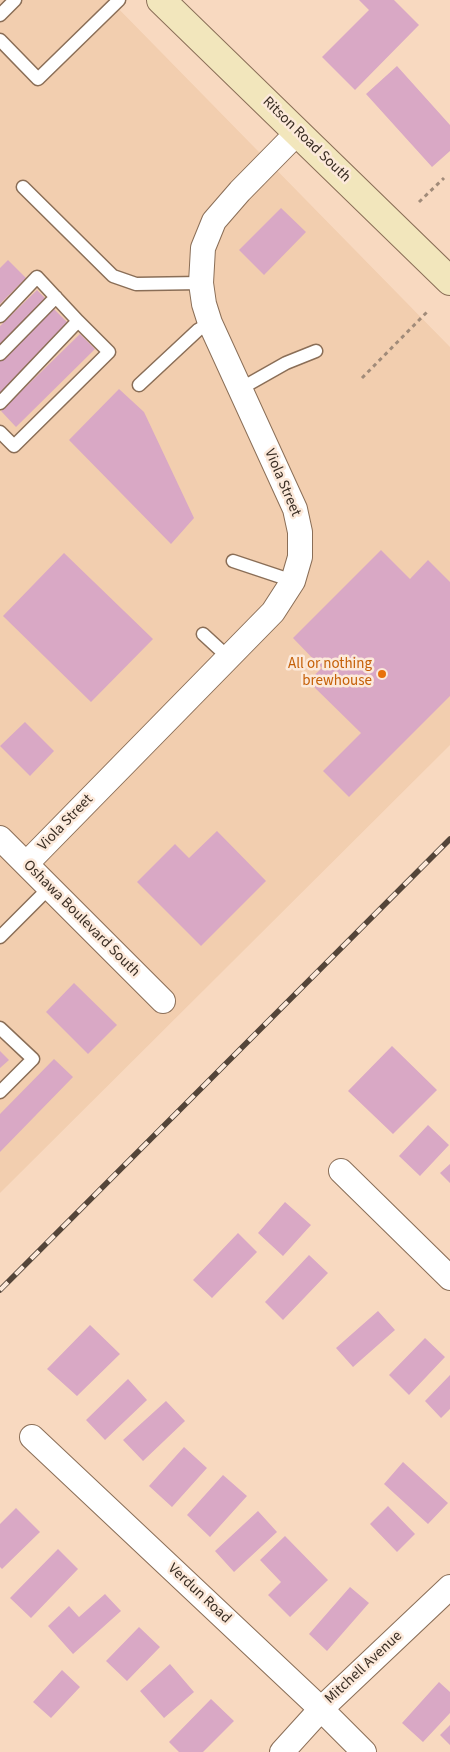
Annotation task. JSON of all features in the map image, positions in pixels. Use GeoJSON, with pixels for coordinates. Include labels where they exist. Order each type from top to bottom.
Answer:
{"type":"FeatureCollection","features":[{"type":"Feature","properties":{"kind":"main road","name":"Ritson Road South"},"geometry":{"type":"LineString","coordinates":[[160,0],[450,281]]}},
{"type":"Feature","properties":{"kind":"street","name":"Viola Street"},"geometry":{"type":"LineString","coordinates":[[26,864],[273,612],[293,581],[300,557],[300,532],[295,509],[210,323],[200,283],[204,248],[214,221],[240,191],[298,132]]}},
{"type":"Feature","properties":{"kind":"street","name":"Oshawa Boulevard South"},"geometry":{"type":"LineString","coordinates":[[0,838],[163,1000]]}},
{"type":"Feature","properties":{"kind":"street"},"geometry":{"type":"LineString","coordinates":[[341,1172],[450,1278]]}},
{"type":"Feature","properties":{"kind":"street","name":"Verdun Road"},"geometry":{"type":"LineString","coordinates":[[32,1437],[321,1709],[364,1752]]}},
{"type":"Feature","properties":{"kind":"street","name":"Mitchell Avenue"},"geometry":{"type":"LineString","coordinates":[[282,1752],[321,1709],[450,1587]]}},
{"type":"Feature","properties":{"kind":"lane"},"geometry":{"type":"LineString","coordinates":[[0,15],[15,0]]}},
{"type":"Feature","properties":{"kind":"lane"},"geometry":{"type":"LineString","coordinates":[[0,40],[38,79],[119,0]]}},
{"type":"Feature","properties":{"kind":"lane"},"geometry":{"type":"LineString","coordinates":[[22,187],[113,276],[136,284],[200,283]]}},
{"type":"Feature","properties":{"kind":"lane"},"geometry":{"type":"LineString","coordinates":[[0,316],[37,277],[109,352],[14,446],[0,432]]}},
{"type":"Feature","properties":{"kind":"lane"},"geometry":{"type":"LineString","coordinates":[[0,354],[56,297]]}},
{"type":"Feature","properties":{"kind":"lane"},"geometry":{"type":"LineString","coordinates":[[0,403],[78,321]]}},
{"type":"Feature","properties":{"kind":"lane"},"geometry":{"type":"LineString","coordinates":[[139,385],[198,330],[210,323]]}},
{"type":"Feature","properties":{"kind":"lane"},"geometry":{"type":"LineString","coordinates":[[240,389],[286,363],[316,351]]}},
{"type":"Feature","properties":{"kind":"lane"},"geometry":{"type":"LineString","coordinates":[[233,561],[293,581]]}},
{"type":"Feature","properties":{"kind":"lane"},"geometry":{"type":"LineString","coordinates":[[203,634],[228,657]]}},
{"type":"Feature","properties":{"kind":"lane"},"geometry":{"type":"LineString","coordinates":[[0,937],[49,888]]}},
{"type":"Feature","properties":{"kind":"lane"},"geometry":{"type":"LineString","coordinates":[[0,1028],[33,1059],[0,1092]]}},
{"type":"Feature","properties":{"kind":"path"},"geometry":{"type":"LineString","coordinates":[[419,202],[444,178]]}},
{"type":"Feature","properties":{"kind":"path"},"geometry":{"type":"LineString","coordinates":[[362,378],[428,311]]}},
{"type":"Feature","properties":{"kind":"shaded area"},"geometry":{"type":"Polygon","coordinates":[[[0,0],[110,0],[450,347],[450,745],[0,1193],[0,0]]]}},
{"type":"Feature","properties":{"kind":"building"},"geometry":{"type":"Polygon","coordinates":[[[359,0],[394,0],[419,25],[355,90],[322,57],[369,10],[359,0]]]}},
{"type":"Feature","properties":{"kind":"building"},"geometry":{"type":"Polygon","coordinates":[[[397,66],[450,125],[450,151],[432,167],[366,94],[397,66]]]}},
{"type":"Feature","properties":{"kind":"building"},"geometry":{"type":"Polygon","coordinates":[[[281,208],[306,232],[264,275],[239,250],[281,208]]]}},
{"type":"Feature","properties":{"kind":"building"},"geometry":{"type":"Polygon","coordinates":[[[8,260],[26,278],[0,304],[0,268],[8,260]]]}},
{"type":"Feature","properties":{"kind":"building"},"geometry":{"type":"Polygon","coordinates":[[[37,290],[47,300],[0,346],[0,326],[37,290]]]}},
{"type":"Feature","properties":{"kind":"building"},"geometry":{"type":"Polygon","coordinates":[[[53,308],[68,323],[0,393],[0,361],[53,308]]]}},
{"type":"Feature","properties":{"kind":"building"},"geometry":{"type":"Polygon","coordinates":[[[80,334],[95,349],[16,427],[1,411],[80,334]]]}},
{"type":"Feature","properties":{"kind":"building"},"geometry":{"type":"Polygon","coordinates":[[[119,389],[144,412],[194,518],[171,544],[69,440],[119,389]]]}},
{"type":"Feature","properties":{"kind":"building","name":"All or nothing brewhouse"},"geometry":{"type":"Polygon","coordinates":[[[381,550],[410,579],[428,560],[450,582],[450,696],[349,797],[323,771],[361,733],[308,681],[322,668],[293,638],[381,550]]]}},
{"type":"Feature","properties":{"kind":"building"},"geometry":{"type":"Polygon","coordinates":[[[64,553],[153,639],[91,702],[3,616],[64,553]]]}},
{"type":"Feature","properties":{"kind":"building"},"geometry":{"type":"Polygon","coordinates":[[[25,722],[54,751],[30,776],[0,746],[25,722]]]}},
{"type":"Feature","properties":{"kind":"building"},"geometry":{"type":"Polygon","coordinates":[[[217,831],[266,881],[201,946],[137,882],[175,844],[189,858],[217,831]]]}},
{"type":"Feature","properties":{"kind":"building"},"geometry":{"type":"Polygon","coordinates":[[[74,983],[117,1025],[88,1054],[46,1012],[74,983]]]}},
{"type":"Feature","properties":{"kind":"building"},"geometry":{"type":"Polygon","coordinates":[[[392,1046],[437,1090],[393,1134],[348,1091],[392,1046]]]}},
{"type":"Feature","properties":{"kind":"building"},"geometry":{"type":"Polygon","coordinates":[[[0,1051],[9,1060],[0,1068],[0,1051]]]}},
{"type":"Feature","properties":{"kind":"building"},"geometry":{"type":"Polygon","coordinates":[[[54,1059],[73,1077],[0,1152],[0,1114],[54,1059]]]}},
{"type":"Feature","properties":{"kind":"building"},"geometry":{"type":"Polygon","coordinates":[[[428,1125],[449,1145],[420,1176],[399,1156],[428,1125]]]}},
{"type":"Feature","properties":{"kind":"building"},"geometry":{"type":"Polygon","coordinates":[[[450,1164],[450,1183],[440,1173],[450,1164]]]}},
{"type":"Feature","properties":{"kind":"building"},"geometry":{"type":"Polygon","coordinates":[[[285,1202],[311,1225],[283,1256],[258,1233],[285,1202]]]}},
{"type":"Feature","properties":{"kind":"building"},"geometry":{"type":"Polygon","coordinates":[[[238,1233],[257,1252],[212,1298],[193,1280],[238,1233]]]}},
{"type":"Feature","properties":{"kind":"building"},"geometry":{"type":"Polygon","coordinates":[[[309,1255],[328,1273],[283,1320],[265,1302],[309,1255]]]}},
{"type":"Feature","properties":{"kind":"building"},"geometry":{"type":"Polygon","coordinates":[[[378,1311],[395,1330],[353,1367],[336,1348],[378,1311]]]}},
{"type":"Feature","properties":{"kind":"building"},"geometry":{"type":"Polygon","coordinates":[[[90,1325],[120,1354],[77,1396],[47,1369],[90,1325]]]}},
{"type":"Feature","properties":{"kind":"building"},"geometry":{"type":"Polygon","coordinates":[[[425,1338],[445,1357],[409,1395],[389,1375],[425,1338]]]}},
{"type":"Feature","properties":{"kind":"building"},"geometry":{"type":"Polygon","coordinates":[[[450,1375],[450,1409],[441,1418],[425,1401],[450,1375]]]}},
{"type":"Feature","properties":{"kind":"building"},"geometry":{"type":"Polygon","coordinates":[[[128,1379],[147,1400],[105,1440],[86,1420],[128,1379]]]}},
{"type":"Feature","properties":{"kind":"building"},"geometry":{"type":"Polygon","coordinates":[[[166,1401],[185,1421],[143,1461],[123,1440],[166,1401]]]}},
{"type":"Feature","properties":{"kind":"building"},"geometry":{"type":"Polygon","coordinates":[[[184,1447],[207,1468],[172,1507],[149,1486],[184,1447]]]}},
{"type":"Feature","properties":{"kind":"building"},"geometry":{"type":"Polygon","coordinates":[[[403,1462],[448,1503],[428,1524],[384,1484],[403,1462]]]}},
{"type":"Feature","properties":{"kind":"building"},"geometry":{"type":"Polygon","coordinates":[[[223,1475],[247,1496],[210,1537],[187,1515],[223,1475]]]}},
{"type":"Feature","properties":{"kind":"building"},"geometry":{"type":"Polygon","coordinates":[[[388,1506],[415,1534],[397,1552],[370,1524],[388,1506]]]}},
{"type":"Feature","properties":{"kind":"building"},"geometry":{"type":"Polygon","coordinates":[[[16,1508],[40,1532],[2,1569],[0,1567],[0,1524],[16,1508]]]}},
{"type":"Feature","properties":{"kind":"building"},"geometry":{"type":"Polygon","coordinates":[[[258,1511],[277,1532],[234,1572],[215,1551],[258,1511]]]}},
{"type":"Feature","properties":{"kind":"building"},"geometry":{"type":"Polygon","coordinates":[[[285,1536],[328,1580],[290,1617],[268,1595],[281,1582],[260,1560],[285,1536]]]}},
{"type":"Feature","properties":{"kind":"building"},"geometry":{"type":"Polygon","coordinates":[[[58,1549],[78,1569],[31,1618],[10,1598],[58,1549]]]}},
{"type":"Feature","properties":{"kind":"building"},"geometry":{"type":"Polygon","coordinates":[[[350,1587],[369,1603],[327,1651],[309,1634],[350,1587]]]}},
{"type":"Feature","properties":{"kind":"building"},"geometry":{"type":"Polygon","coordinates":[[[105,1594],[121,1611],[73,1654],[48,1626],[69,1606],[79,1617],[105,1594]]]}},
{"type":"Feature","properties":{"kind":"building"},"geometry":{"type":"Polygon","coordinates":[[[139,1627],[160,1647],[127,1681],[106,1661],[139,1627]]]}},
{"type":"Feature","properties":{"kind":"building"},"geometry":{"type":"Polygon","coordinates":[[[170,1664],[194,1692],[164,1718],[140,1691],[170,1664]]]}},
{"type":"Feature","properties":{"kind":"building"},"geometry":{"type":"Polygon","coordinates":[[[62,1670],[80,1687],[51,1718],[33,1702],[62,1670]]]}},
{"type":"Feature","properties":{"kind":"building"},"geometry":{"type":"Polygon","coordinates":[[[439,1682],[450,1692],[450,1713],[423,1742],[402,1723],[439,1682]]]}},
{"type":"Feature","properties":{"kind":"building"},"geometry":{"type":"Polygon","coordinates":[[[211,1699],[234,1721],[203,1752],[179,1752],[169,1742],[211,1699]]]}},
{"type":"Feature","properties":{"kind":"building"},"geometry":{"type":"Polygon","coordinates":[[[450,1725],[450,1745],[440,1735],[450,1725]]]}},
{"type":"Feature","properties":{"kind":"railway"},"geometry":{"type":"LineString","coordinates":[[0,1290],[450,839]]}},
{"type":"Feature","properties":{"kind":"place","name":"All or nothing brewhouse"},"geometry":{"type":"Point","coordinates":[382,674]}}]}
